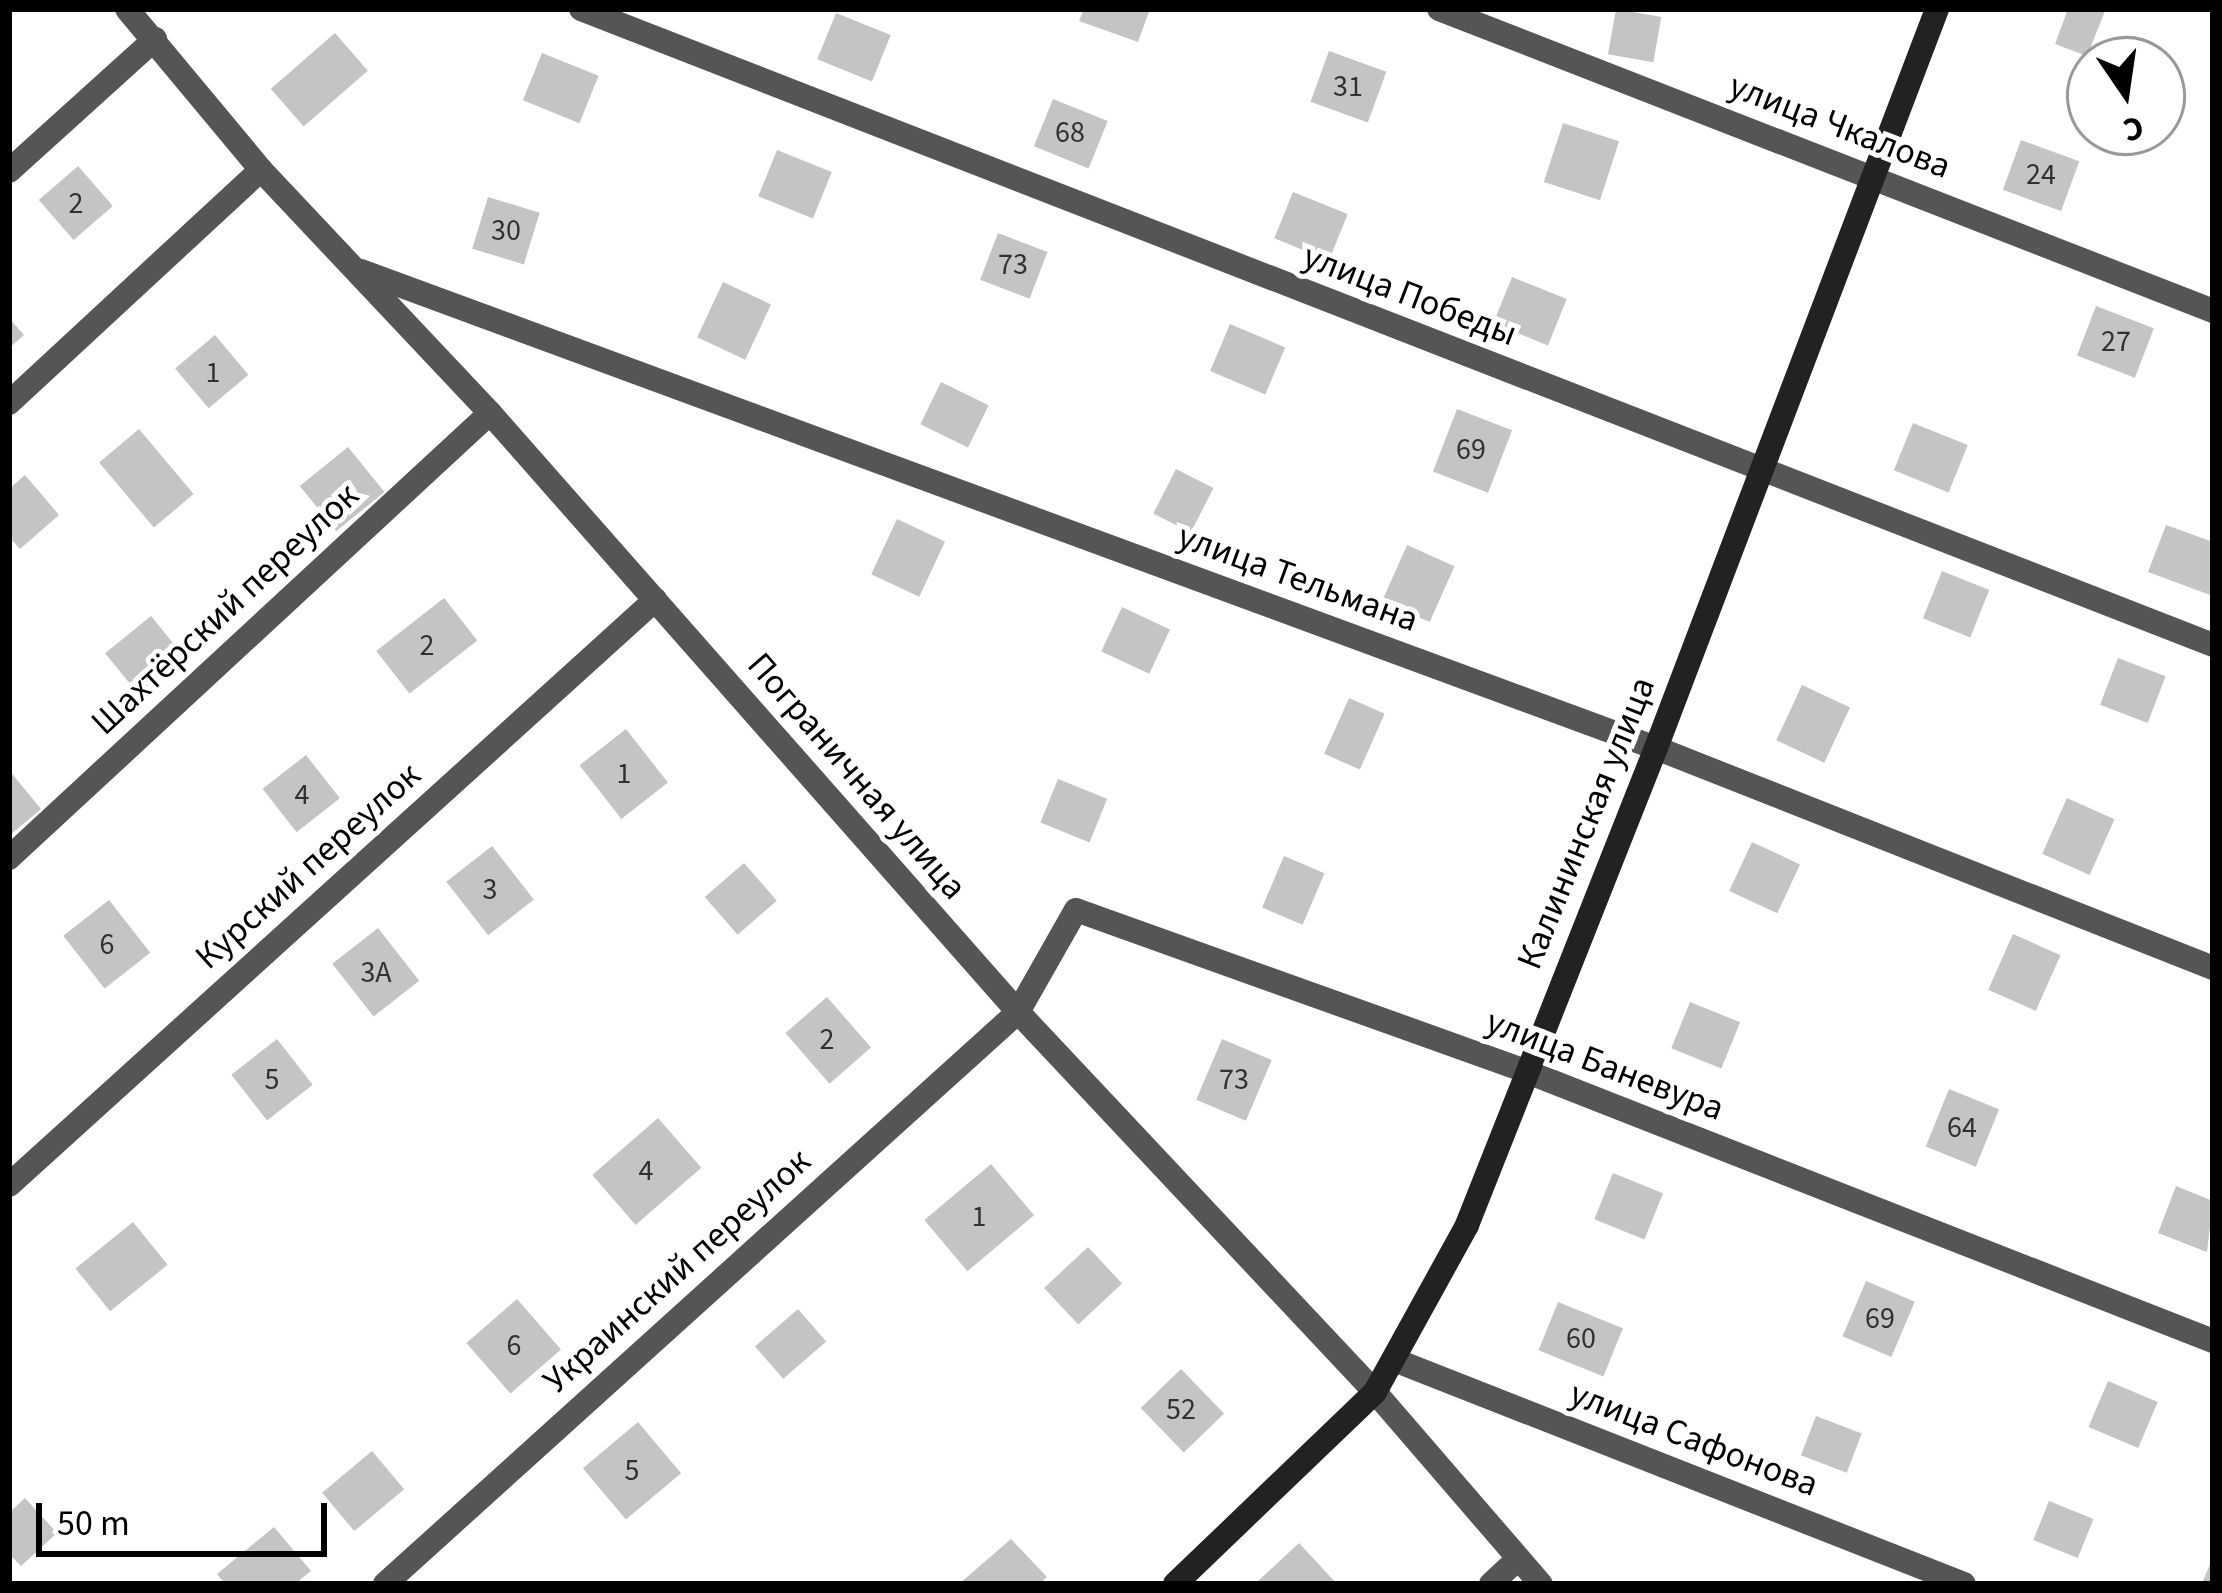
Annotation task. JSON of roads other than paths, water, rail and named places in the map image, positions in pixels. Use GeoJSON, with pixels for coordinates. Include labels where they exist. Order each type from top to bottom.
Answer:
{"type":"FeatureCollection","features":[{"type":"Feature","properties":{"kind":"main road","name":"Калининская улица"},"geometry":{"type":"LineString","coordinates":[[1175,1584],[1375,1392],[1397,1361],[1467,1225],[1657,748],[1758,470],[1937,9]]}},
{"type":"Feature","properties":{"kind":"street","name":"Пограничная улица"},"geometry":{"type":"LineString","coordinates":[[127,9],[261,170],[490,412],[1018,1012],[1375,1392],[1541,1584]]}},
{"type":"Feature","properties":{"kind":"street","name":"улица Победы"},"geometry":{"type":"LineString","coordinates":[[581,9],[2213,645]]}},
{"type":"Feature","properties":{"kind":"street","name":"улица Чкалова"},"geometry":{"type":"LineString","coordinates":[[1439,9],[2213,311]]}},
{"type":"Feature","properties":{"kind":"street"},"geometry":{"type":"LineString","coordinates":[[9,171],[155,39]]}},
{"type":"Feature","properties":{"kind":"street"},"geometry":{"type":"LineString","coordinates":[[9,404],[261,170]]}},
{"type":"Feature","properties":{"kind":"street","name":"улица Тельмана"},"geometry":{"type":"LineString","coordinates":[[353,268],[1657,748],[2213,968]]}},
{"type":"Feature","properties":{"kind":"street","name":"Шахтёрский переулок"},"geometry":{"type":"LineString","coordinates":[[9,858],[490,412]]}},
{"type":"Feature","properties":{"kind":"street","name":"Курский переулок"},"geometry":{"type":"LineString","coordinates":[[9,1185],[655,600]]}},
{"type":"Feature","properties":{"kind":"street","name":"улица Баневура"},"geometry":{"type":"LineString","coordinates":[[1018,1012],[1076,910],[1525,1071],[2213,1341]]}},
{"type":"Feature","properties":{"kind":"street","name":"Украинский переулок"},"geometry":{"type":"LineString","coordinates":[[385,1584],[1018,1012]]}},
{"type":"Feature","properties":{"kind":"street","name":"улица Сафонова"},"geometry":{"type":"LineString","coordinates":[[1397,1361],[1964,1584]]}},
{"type":"Feature","properties":{"kind":"street"},"geometry":{"type":"LineString","coordinates":[[1491,1584],[1518,1558]]}}]}
